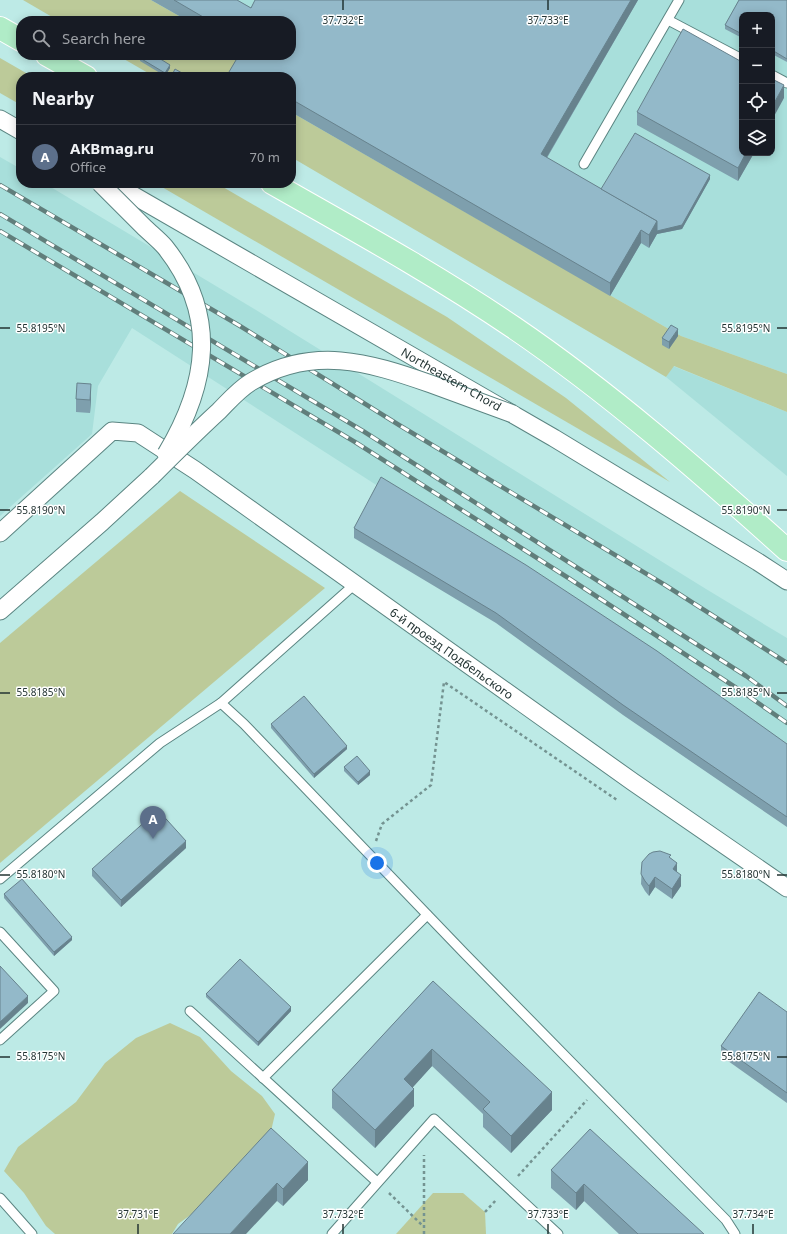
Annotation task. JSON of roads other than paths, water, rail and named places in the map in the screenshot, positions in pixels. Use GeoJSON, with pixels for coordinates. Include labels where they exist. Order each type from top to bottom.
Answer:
{"type":"FeatureCollection","features":[{"type":"Feature","properties":{"kind":"main road"},"geometry":{"type":"LineString","coordinates":[[0,28],[16,37]]}},
{"type":"Feature","properties":{"kind":"main road"},"geometry":{"type":"LineString","coordinates":[[56,60],[77,72]]}},
{"type":"Feature","properties":{"kind":"main road"},"geometry":{"type":"LineString","coordinates":[[281,188],[426,271],[513,327],[594,386],[641,424],[706,477],[787,550]]}},
{"type":"Feature","properties":{"kind":"street"},"geometry":{"type":"LineString","coordinates":[[0,119],[16,128]]}},
{"type":"Feature","properties":{"kind":"street"},"geometry":{"type":"LineString","coordinates":[[105,188],[164,246],[177,264],[195,301],[200,320],[202,357],[196,391],[173,442],[152,476]]}},
{"type":"Feature","properties":{"kind":"street","name":"Northeastern Chord"},"geometry":{"type":"LineString","coordinates":[[121,188],[513,414],[787,581]]}},
{"type":"Feature","properties":{"kind":"street"},"geometry":{"type":"LineString","coordinates":[[0,611],[152,476],[237,392],[266,374],[286,366],[322,360],[368,364],[393,371],[513,414]]}},
{"type":"Feature","properties":{"kind":"street","name":"6-й проезд Подбельского"},"geometry":{"type":"LineString","coordinates":[[0,533],[112,431],[138,433],[195,470],[633,782],[787,888]]}},
{"type":"Feature","properties":{"kind":"lane"},"geometry":{"type":"LineString","coordinates":[[584,164],[680,0]]}},
{"type":"Feature","properties":{"kind":"lane"},"geometry":{"type":"LineString","coordinates":[[668,20],[739,57]]}},
{"type":"Feature","properties":{"kind":"lane"},"geometry":{"type":"LineString","coordinates":[[775,77],[787,83]]}},
{"type":"Feature","properties":{"kind":"lane"},"geometry":{"type":"LineString","coordinates":[[0,879],[160,743],[221,703],[355,584]]}},
{"type":"Feature","properties":{"kind":"lane"},"geometry":{"type":"LineString","coordinates":[[221,703],[244,724],[427,915],[726,1220],[735,1234]]}},
{"type":"Feature","properties":{"kind":"lane"},"geometry":{"type":"LineString","coordinates":[[263,1078],[427,915]]}},
{"type":"Feature","properties":{"kind":"lane"},"geometry":{"type":"LineString","coordinates":[[0,932],[54,991],[0,1040]]}},
{"type":"Feature","properties":{"kind":"lane"},"geometry":{"type":"LineString","coordinates":[[190,1011],[377,1182]]}},
{"type":"Feature","properties":{"kind":"lane"},"geometry":{"type":"LineString","coordinates":[[332,1234],[434,1119],[558,1234]]}},
{"type":"Feature","properties":{"kind":"lane"},"geometry":{"type":"LineString","coordinates":[[0,1198],[32,1234]]}},
{"type":"Feature","properties":{"kind":"railway"},"geometry":{"type":"LineString","coordinates":[[0,185],[240,326],[399,425],[665,585],[787,663]]}},
{"type":"Feature","properties":{"kind":"railway"},"geometry":{"type":"LineString","coordinates":[[0,214],[363,431],[746,676],[787,706]]}},
{"type":"Feature","properties":{"kind":"railway"},"geometry":{"type":"LineString","coordinates":[[0,231],[355,442],[570,579],[738,689],[787,723]]}},
{"type":"Feature","properties":{"kind":"place","name":"AKBmag.ru"},"geometry":{"type":"Point","coordinates":[153,839]}}]}
